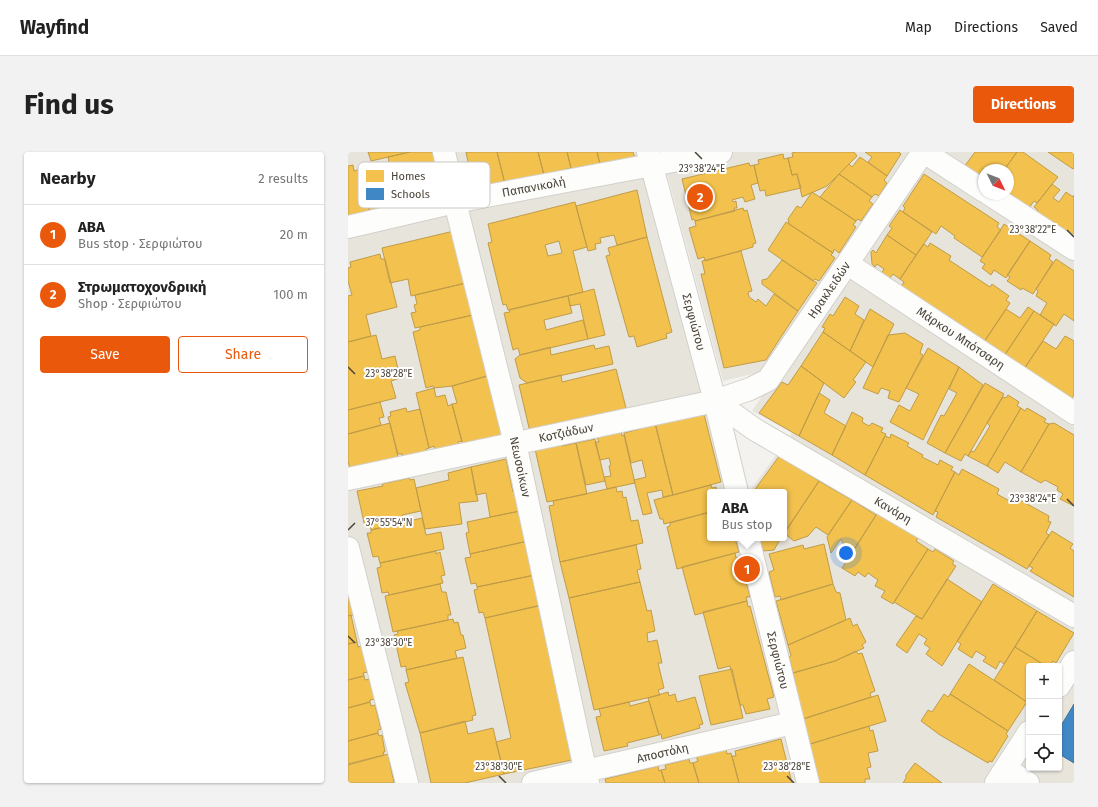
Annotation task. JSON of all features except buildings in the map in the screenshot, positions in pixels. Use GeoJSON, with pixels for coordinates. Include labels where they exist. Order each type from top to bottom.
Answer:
{"type":"FeatureCollection","features":[{"type":"Feature","properties":{"kind":"street","name":"Νεωσοίκων"},"geometry":{"type":"LineString","coordinates":[[444,152],[446,162]]}},
{"type":"Feature","properties":{"kind":"street","name":"Παπανικολή"},"geometry":{"type":"LineString","coordinates":[[490,194],[650,159],[721,152]]}},
{"type":"Feature","properties":{"kind":"street"},"geometry":{"type":"LineString","coordinates":[[923,152],[978,187]]}},
{"type":"Feature","properties":{"kind":"street","name":"Ηρακλειδών"},"geometry":{"type":"LineString","coordinates":[[715,401],[750,389],[768,380],[923,152]]}},
{"type":"Feature","properties":{"kind":"street","name":"Σερφιώτου"},"geometry":{"type":"LineString","coordinates":[[650,159],[715,401],[736,489]]}},
{"type":"Feature","properties":{"kind":"street"},"geometry":{"type":"LineString","coordinates":[[998,200],[1074,249]]}},
{"type":"Feature","properties":{"kind":"street","name":"Παπανικολή"},"geometry":{"type":"LineString","coordinates":[[348,227],[429,208]]}},
{"type":"Feature","properties":{"kind":"street","name":"Νεωσοίκων"},"geometry":{"type":"LineString","coordinates":[[456,208],[515,443],[587,777]]}},
{"type":"Feature","properties":{"kind":"street","name":"Μάρκου Μπότσαρη"},"geometry":{"type":"LineString","coordinates":[[848,264],[1074,413]]}},
{"type":"Feature","properties":{"kind":"street","name":"Κοτζιάδων"},"geometry":{"type":"LineString","coordinates":[[348,479],[715,401]]}},
{"type":"Feature","properties":{"kind":"street","name":"Κανάρη"},"geometry":{"type":"LineString","coordinates":[[715,401],[754,429],[1074,616]]}},
{"type":"Feature","properties":{"kind":"street","name":"Σερφιώτου"},"geometry":{"type":"LineString","coordinates":[[749,541],[808,783]]}},
{"type":"Feature","properties":{"kind":"street"},"geometry":{"type":"LineString","coordinates":[[348,548],[407,783]]}},
{"type":"Feature","properties":{"kind":"street"},"geometry":{"type":"LineString","coordinates":[[1062,681],[1074,662]]}},
{"type":"Feature","properties":{"kind":"street","name":"Αποστόλη"},"geometry":{"type":"LineString","coordinates":[[533,783],[587,777],[793,723]]}},
{"type":"Feature","properties":{"kind":"street"},"geometry":{"type":"LineString","coordinates":[[1027,735],[1001,776],[1028,783]]}},
{"type":"Feature","properties":{"kind":"shaded area"},"geometry":{"type":"Polygon","coordinates":[[[348,152],[639,152],[727,489],[707,489],[707,541],[740,541],[801,783],[348,783],[348,152]]]}},
{"type":"Feature","properties":{"kind":"shaded area"},"geometry":{"type":"Polygon","coordinates":[[[661,152],[911,152],[765,371],[723,381],[661,152]]]}},
{"type":"Feature","properties":{"kind":"shaded area"},"geometry":{"type":"Polygon","coordinates":[[[928,152],[1074,152],[1074,783],[816,783],[759,541],[787,541],[787,489],[751,489],[792,433],[752,411],[928,152]]]}},
{"type":"Feature","properties":{"kind":"shaded area"},"geometry":{"type":"Polygon","coordinates":[[[1074,687],[1074,779],[1072,783],[1067,783],[1047,771],[1062,771],[1062,707],[1074,687]]]}},
{"type":"Feature","properties":{"kind":"place","name":"Στρωματοχονδρική"},"geometry":{"type":"Point","coordinates":[700,197]}},
{"type":"Feature","properties":{"kind":"place","name":"ΑΒΑ"},"geometry":{"type":"Point","coordinates":[747,569]}}]}
